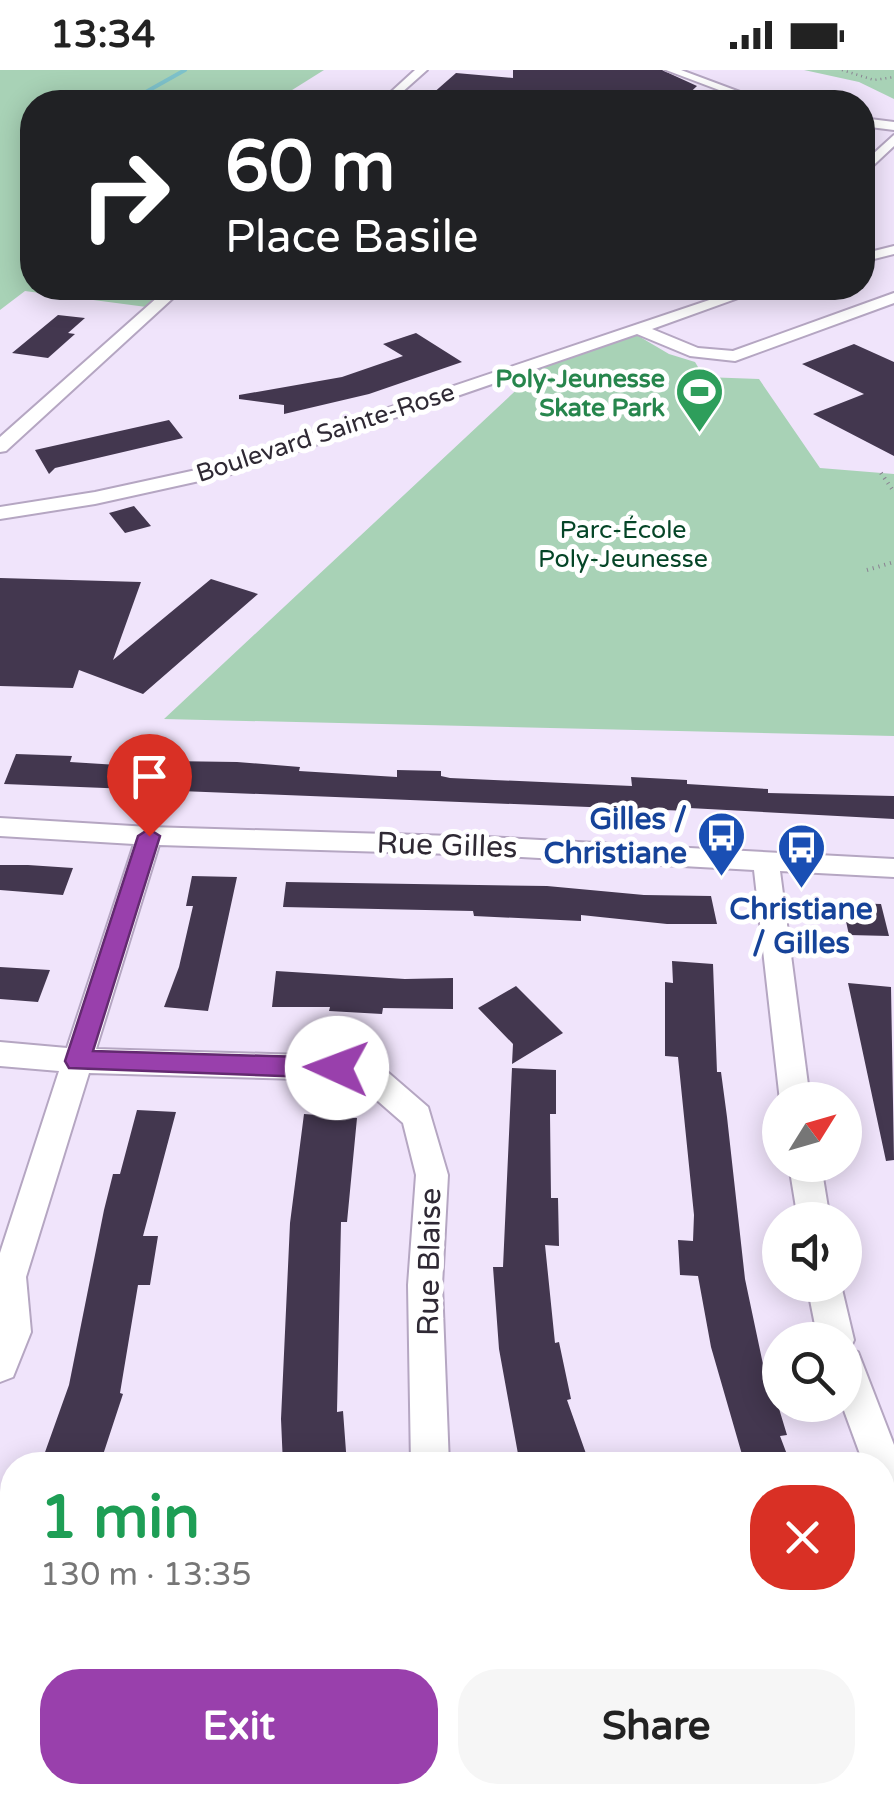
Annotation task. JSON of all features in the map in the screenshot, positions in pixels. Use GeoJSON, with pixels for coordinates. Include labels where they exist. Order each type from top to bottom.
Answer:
{"type":"FeatureCollection","features":[{"type":"Feature","properties":{"kind":"street"},"geometry":{"type":"LineString","coordinates":[[398,90],[422,70]]}},
{"type":"Feature","properties":{"kind":"street"},"geometry":{"type":"LineString","coordinates":[[670,70],[728,90]]}},
{"type":"Feature","properties":{"kind":"street"},"geometry":{"type":"LineString","coordinates":[[635,327],[674,347],[709,358],[735,356],[894,298]]}},
{"type":"Feature","properties":{"kind":"street"},"geometry":{"type":"LineString","coordinates":[[0,447],[163,300]]}},
{"type":"Feature","properties":{"kind":"street","name":"Boulevard Sainte-Rose"},"geometry":{"type":"LineString","coordinates":[[0,512],[95,498],[224,470],[720,300]]}},
{"type":"Feature","properties":{"kind":"street","name":"Rue Gilles"},"geometry":{"type":"LineString","coordinates":[[0,827],[149,836],[486,846],[894,868]]}},
{"type":"Feature","properties":{"kind":"street"},"geometry":{"type":"LineString","coordinates":[[0,1365],[13,1332],[4,1280],[149,836]]}},
{"type":"Feature","properties":{"kind":"street"},"geometry":{"type":"LineString","coordinates":[[766,862],[794,1082]]}},
{"type":"Feature","properties":{"kind":"street","name":"Rue Blaise"},"geometry":{"type":"LineString","coordinates":[[0,1054],[78,1061],[337,1068],[373,1078],[417,1116],[432,1175],[425,1285],[430,1452]]}},
{"type":"Feature","properties":{"kind":"street"},"geometry":{"type":"LineString","coordinates":[[862,1409],[878,1452]]}},
{"type":"Feature","properties":{"kind":"path"},"geometry":{"type":"LineString","coordinates":[[842,70],[874,80],[894,77]]}},
{"type":"Feature","properties":{"kind":"path"},"geometry":{"type":"LineString","coordinates":[[881,473],[894,492]]}},
{"type":"Feature","properties":{"kind":"path"},"geometry":{"type":"LineString","coordinates":[[867,570],[894,562]]}},
{"type":"Feature","properties":{"kind":"green space"},"geometry":{"type":"Polygon","coordinates":[[[0,70],[324,70],[292,90],[20,90],[20,295],[0,310],[0,70]]]}},
{"type":"Feature","properties":{"kind":"green space"},"geometry":{"type":"Polygon","coordinates":[[[804,70],[894,70],[894,99],[859,82],[804,70]]]}},
{"type":"Feature","properties":{"kind":"green space"},"geometry":{"type":"Polygon","coordinates":[[[93,300],[163,300],[154,308],[93,300]]]}},
{"type":"Feature","properties":{"kind":"green space","name":"Parc-École Poly-Jeunesse"},"geometry":{"type":"Polygon","coordinates":[[[635,334],[669,354],[695,362],[704,377],[759,379],[820,468],[894,474],[894,736],[164,719],[540,368],[635,334]]]}},
{"type":"Feature","properties":{"kind":"building"},"geometry":{"type":"Polygon","coordinates":[[[513,70],[662,70],[697,86],[693,90],[437,90],[456,73],[513,78],[513,70]]]}},
{"type":"Feature","properties":{"kind":"building"},"geometry":{"type":"Polygon","coordinates":[[[58,315],[85,318],[68,333],[75,334],[48,358],[12,353],[58,315]]]}},
{"type":"Feature","properties":{"kind":"building"},"geometry":{"type":"Polygon","coordinates":[[[416,333],[462,362],[369,394],[284,414],[284,405],[239,399],[239,395],[342,377],[403,356],[383,344],[416,333]]]}},
{"type":"Feature","properties":{"kind":"building"},"geometry":{"type":"Polygon","coordinates":[[[854,344],[894,362],[894,456],[813,414],[864,394],[802,364],[854,344]]]}},
{"type":"Feature","properties":{"kind":"building"},"geometry":{"type":"Polygon","coordinates":[[[169,420],[183,438],[55,468],[49,474],[35,450],[169,420]]]}},
{"type":"Feature","properties":{"kind":"building"},"geometry":{"type":"Polygon","coordinates":[[[134,506],[151,526],[125,533],[109,513],[134,506]]]}},
{"type":"Feature","properties":{"kind":"building"},"geometry":{"type":"Polygon","coordinates":[[[0,578],[141,582],[113,660],[211,579],[258,594],[143,694],[79,670],[73,688],[0,686],[0,578]]]}},
{"type":"Feature","properties":{"kind":"building"},"geometry":{"type":"Polygon","coordinates":[[[16,754],[72,756],[70,762],[166,768],[168,761],[237,762],[300,767],[299,771],[397,777],[397,770],[441,771],[441,776],[450,778],[632,786],[631,777],[687,780],[687,784],[768,789],[768,793],[894,796],[894,819],[4,784],[16,754]]]}},
{"type":"Feature","properties":{"kind":"building"},"geometry":{"type":"Polygon","coordinates":[[[0,865],[73,868],[63,895],[0,890],[0,865]]]}},
{"type":"Feature","properties":{"kind":"building"},"geometry":{"type":"Polygon","coordinates":[[[192,876],[237,877],[208,1011],[164,1007],[179,967],[193,906],[186,906],[192,876]]]}},
{"type":"Feature","properties":{"kind":"building"},"geometry":{"type":"Polygon","coordinates":[[[286,882],[547,886],[644,895],[711,896],[717,924],[667,924],[581,915],[581,921],[474,916],[473,911],[283,907],[286,882]]]}},
{"type":"Feature","properties":{"kind":"building"},"geometry":{"type":"Polygon","coordinates":[[[842,903],[881,904],[889,936],[849,935],[842,903]]]}},
{"type":"Feature","properties":{"kind":"building"},"geometry":{"type":"Polygon","coordinates":[[[672,961],[713,964],[717,1072],[721,1072],[745,1279],[762,1360],[762,1422],[783,1422],[787,1435],[780,1436],[786,1452],[741,1452],[711,1347],[698,1276],[680,1275],[678,1240],[693,1241],[694,1215],[678,1057],[665,1056],[665,982],[673,983],[672,961]]]}},
{"type":"Feature","properties":{"kind":"building"},"geometry":{"type":"Polygon","coordinates":[[[0,967],[50,970],[38,1002],[0,999],[0,967]]]}},
{"type":"Feature","properties":{"kind":"building"},"geometry":{"type":"Polygon","coordinates":[[[276,971],[453,978],[453,1009],[383,1008],[382,1014],[329,1011],[330,1007],[272,1007],[276,971]]]}},
{"type":"Feature","properties":{"kind":"building"},"geometry":{"type":"Polygon","coordinates":[[[848,983],[891,987],[894,1160],[886,1161],[848,983]]]}},
{"type":"Feature","properties":{"kind":"building"},"geometry":{"type":"Polygon","coordinates":[[[516,986],[563,1033],[512,1064],[513,1044],[478,1008],[516,986]]]}},
{"type":"Feature","properties":{"kind":"building"},"geometry":{"type":"Polygon","coordinates":[[[512,1068],[556,1070],[556,1114],[550,1114],[551,1198],[558,1198],[559,1246],[545,1245],[555,1343],[559,1342],[571,1399],[567,1400],[585,1452],[518,1452],[499,1349],[493,1267],[503,1267],[512,1068]]]}},
{"type":"Feature","properties":{"kind":"building"},"geometry":{"type":"Polygon","coordinates":[[[137,1110],[176,1112],[143,1236],[158,1236],[150,1285],[138,1285],[120,1393],[123,1394],[104,1452],[45,1452],[69,1385],[113,1174],[120,1174],[137,1110]]]}},
{"type":"Feature","properties":{"kind":"building"},"geometry":{"type":"Polygon","coordinates":[[[304,1114],[357,1118],[347,1222],[341,1222],[337,1412],[343,1411],[346,1452],[282,1452],[290,1223],[304,1114]]]}},
{"type":"Feature","properties":{"kind":"waterway"},"geometry":{"type":"LineString","coordinates":[[149,90],[185,70]]}},
{"type":"Feature","properties":{"kind":"place","name":"Poly-Jeunesse Skate Park"},"geometry":{"type":"Point","coordinates":[700,434]}},
{"type":"Feature","properties":{"kind":"place","name":"Gilles / Christiane"},"geometry":{"type":"Point","coordinates":[722,878]}},
{"type":"Feature","properties":{"kind":"place","name":"Christiane / Gilles"},"geometry":{"type":"Point","coordinates":[801,890]}},
{"type":"Feature","properties":{"kind":"route"},"geometry":{"type":"LineString","coordinates":[[149,836],[78,1061],[337,1068]]}}]}
